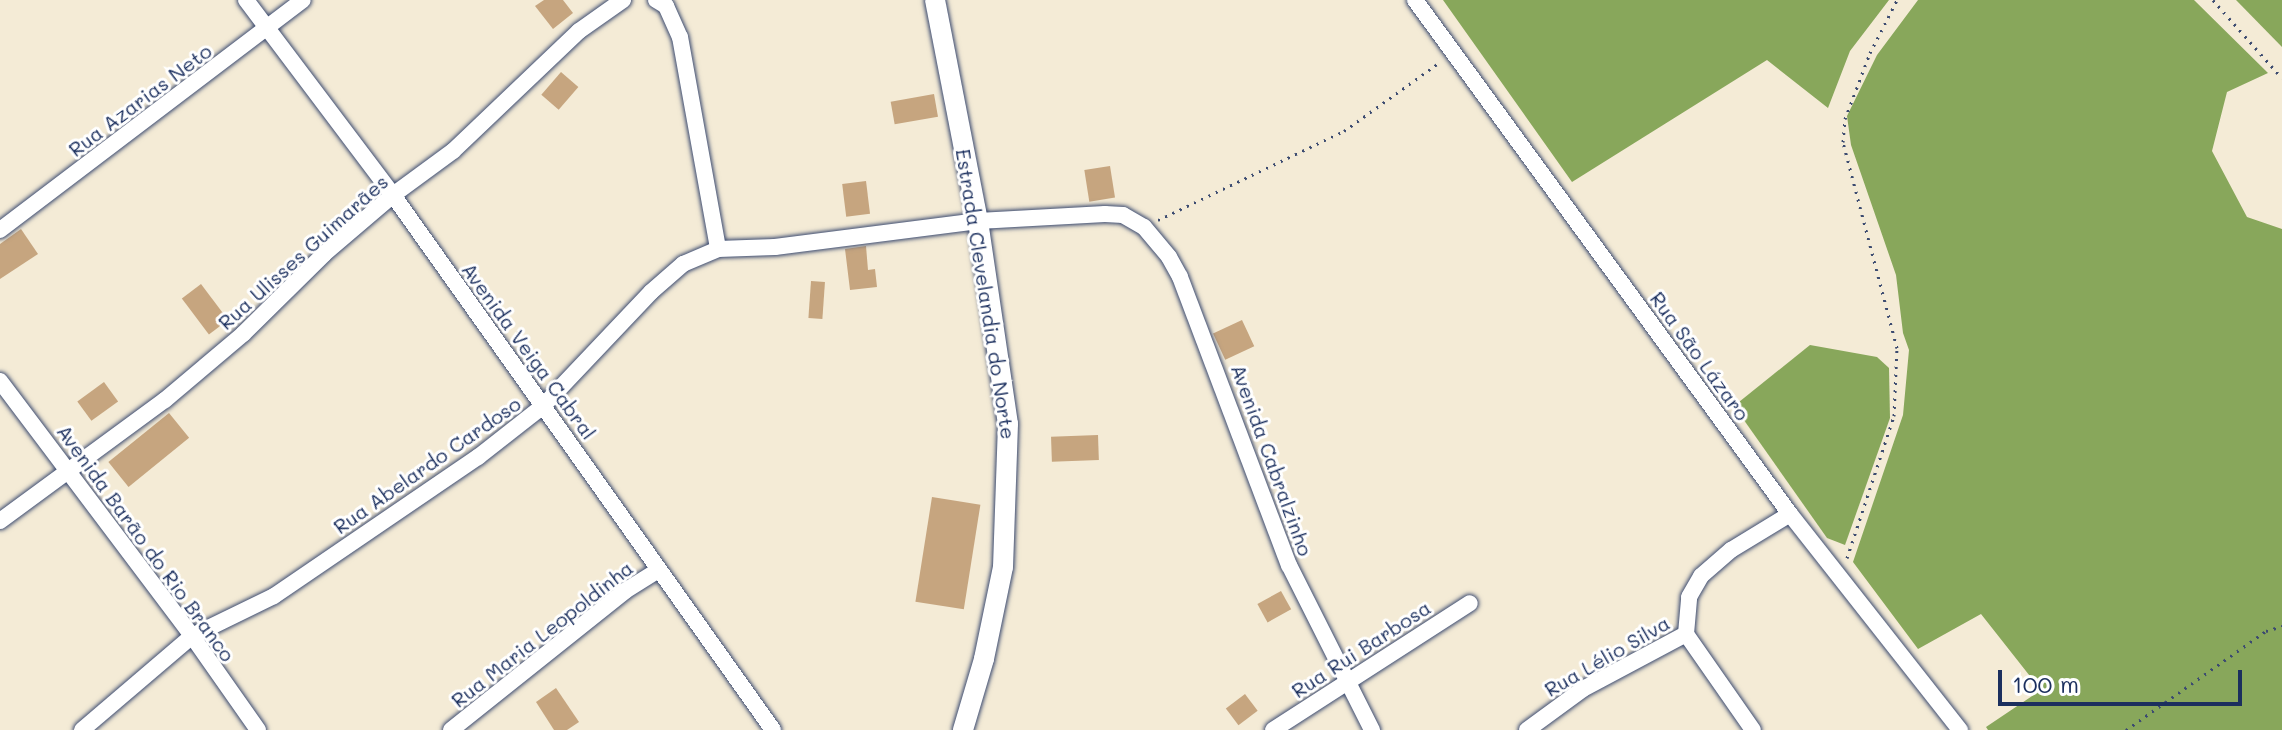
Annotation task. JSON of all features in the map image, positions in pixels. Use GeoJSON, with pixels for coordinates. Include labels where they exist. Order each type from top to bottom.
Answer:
{"type":"FeatureCollection","features":[{"type":"Feature","properties":{"kind":"street","name":"Avenida Veiga Cabral"},"geometry":{"type":"LineString","coordinates":[[246,0],[393,195],[773,730]]}},
{"type":"Feature","properties":{"kind":"street","name":"Rua Azarias Neto"},"geometry":{"type":"LineString","coordinates":[[0,230],[303,0]]}},
{"type":"Feature","properties":{"kind":"street","name":"Rua Ulisses Guimarães"},"geometry":{"type":"LineString","coordinates":[[0,521],[176,391],[393,195],[453,151],[579,31],[623,0]]}},
{"type":"Feature","properties":{"kind":"street"},"geometry":{"type":"LineString","coordinates":[[656,0],[666,6],[680,37],[718,249]]}},
{"type":"Feature","properties":{"kind":"street","name":"Estrada Clevelandia do Norte"},"geometry":{"type":"LineString","coordinates":[[935,0],[978,221],[1008,424],[1010,458],[1003,567],[984,659],[963,730]]}},
{"type":"Feature","properties":{"kind":"street","name":"Rua São Lázaro"},"geometry":{"type":"LineString","coordinates":[[1415,0],[1790,514],[1960,730]]}},
{"type":"Feature","properties":{"kind":"street","name":"Rua Abelardo Cardoso"},"geometry":{"type":"LineString","coordinates":[[82,730],[192,636],[274,596],[478,457],[543,406],[651,292],[683,264],[718,249],[775,247],[978,221],[1123,215]]}},
{"type":"Feature","properties":{"kind":"street","name":"Avenida Cabralzinho"},"geometry":{"type":"LineString","coordinates":[[1123,215],[1144,227],[1169,257],[1180,277],[1289,565],[1372,730]]}},
{"type":"Feature","properties":{"kind":"street","name":"Avenida Barão do Rio Branco"},"geometry":{"type":"LineString","coordinates":[[0,381],[68,468],[258,730]]}},
{"type":"Feature","properties":{"kind":"street","name":"Rua Lélio Silva"},"geometry":{"type":"LineString","coordinates":[[1527,730],[1583,689],[1686,634],[1689,597],[1701,576],[1731,550],[1790,514]]}},
{"type":"Feature","properties":{"kind":"street","name":"Rua Maria Leopoldinha"},"geometry":{"type":"LineString","coordinates":[[451,730],[625,591],[658,570]]}},
{"type":"Feature","properties":{"kind":"street","name":"Rua Rui Barbosa"},"geometry":{"type":"LineString","coordinates":[[1273,730],[1470,603]]}},
{"type":"Feature","properties":{"kind":"street"},"geometry":{"type":"LineString","coordinates":[[1686,634],[1753,730]]}},
{"type":"Feature","properties":{"kind":"path"},"geometry":{"type":"LineString","coordinates":[[1851,590],[1846,556],[1894,416],[1897,348],[1843,142],[1845,119],[1870,53],[1897,0]]}},
{"type":"Feature","properties":{"kind":"path"},"geometry":{"type":"LineString","coordinates":[[2213,0],[2282,78]]}},
{"type":"Feature","properties":{"kind":"path"},"geometry":{"type":"LineString","coordinates":[[1144,227],[1344,131],[1453,53]]}},
{"type":"Feature","properties":{"kind":"path"},"geometry":{"type":"LineString","coordinates":[[2126,730],[2266,631],[2282,626]]}},
{"type":"Feature","properties":{"kind":"green space"},"geometry":{"type":"Polygon","coordinates":[[[1443,0],[1889,0],[1850,51],[1828,108],[1767,60],[1572,182],[1443,0]]]}},
{"type":"Feature","properties":{"kind":"green space"},"geometry":{"type":"Polygon","coordinates":[[[1918,0],[2194,0],[2268,73],[2227,92],[2212,151],[2247,217],[2282,229],[2282,730],[1988,730],[1986,727],[2041,690],[1981,614],[1918,649],[1853,562],[1903,415],[1909,350],[1903,333],[1896,275],[1851,145],[1847,116],[1877,55],[1918,0]]]}},
{"type":"Feature","properties":{"kind":"green space"},"geometry":{"type":"Polygon","coordinates":[[[2236,0],[2282,0],[2282,47],[2236,0]]]}},
{"type":"Feature","properties":{"kind":"green space"},"geometry":{"type":"Polygon","coordinates":[[[1810,345],[1877,357],[1889,368],[1890,418],[1845,545],[1827,538],[1734,406],[1810,345]]]}},
{"type":"Feature","properties":{"kind":"building"},"geometry":{"type":"Polygon","coordinates":[[[544,0],[563,0],[573,13],[553,29],[535,6],[544,0]]]}},
{"type":"Feature","properties":{"kind":"building"},"geometry":{"type":"Polygon","coordinates":[[[561,72],[578,87],[559,110],[541,95],[561,72]]]}},
{"type":"Feature","properties":{"kind":"building"},"geometry":{"type":"Polygon","coordinates":[[[934,94],[938,117],[895,124],[891,102],[934,94]]]}},
{"type":"Feature","properties":{"kind":"building"},"geometry":{"type":"Polygon","coordinates":[[[1110,166],[1115,198],[1089,202],[1084,170],[1110,166]]]}},
{"type":"Feature","properties":{"kind":"building"},"geometry":{"type":"Polygon","coordinates":[[[866,181],[870,214],[846,217],[842,184],[866,181]]]}},
{"type":"Feature","properties":{"kind":"building"},"geometry":{"type":"Polygon","coordinates":[[[21,229],[38,254],[0,279],[0,244],[21,229]]]}},
{"type":"Feature","properties":{"kind":"building"},"geometry":{"type":"Polygon","coordinates":[[[866,246],[868,270],[875,269],[877,287],[850,290],[845,249],[866,246]]]}},
{"type":"Feature","properties":{"kind":"building"},"geometry":{"type":"Polygon","coordinates":[[[811,281],[825,282],[822,319],[808,318],[811,281]]]}},
{"type":"Feature","properties":{"kind":"building"},"geometry":{"type":"Polygon","coordinates":[[[201,284],[228,320],[209,334],[182,298],[201,284]]]}},
{"type":"Feature","properties":{"kind":"building"},"geometry":{"type":"Polygon","coordinates":[[[1242,320],[1254,346],[1225,360],[1213,334],[1242,320]]]}},
{"type":"Feature","properties":{"kind":"building"},"geometry":{"type":"Polygon","coordinates":[[[104,382],[118,401],[91,421],[77,401],[104,382]]]}},
{"type":"Feature","properties":{"kind":"building"},"geometry":{"type":"Polygon","coordinates":[[[169,413],[189,438],[129,487],[108,462],[169,413]]]}},
{"type":"Feature","properties":{"kind":"building"},"geometry":{"type":"Polygon","coordinates":[[[1098,435],[1099,460],[1052,462],[1051,437],[1098,435]]]}},
{"type":"Feature","properties":{"kind":"building"},"geometry":{"type":"Polygon","coordinates":[[[932,497],[980,505],[964,609],[915,602],[932,497]]]}},
{"type":"Feature","properties":{"kind":"building"},"geometry":{"type":"Polygon","coordinates":[[[1281,591],[1291,609],[1268,622],[1257,604],[1281,591]]]}},
{"type":"Feature","properties":{"kind":"building"},"geometry":{"type":"Polygon","coordinates":[[[556,688],[579,722],[567,730],[554,730],[536,702],[556,688]]]}},
{"type":"Feature","properties":{"kind":"building"},"geometry":{"type":"Polygon","coordinates":[[[1245,694],[1258,711],[1238,725],[1226,708],[1245,694]]]}}]}
